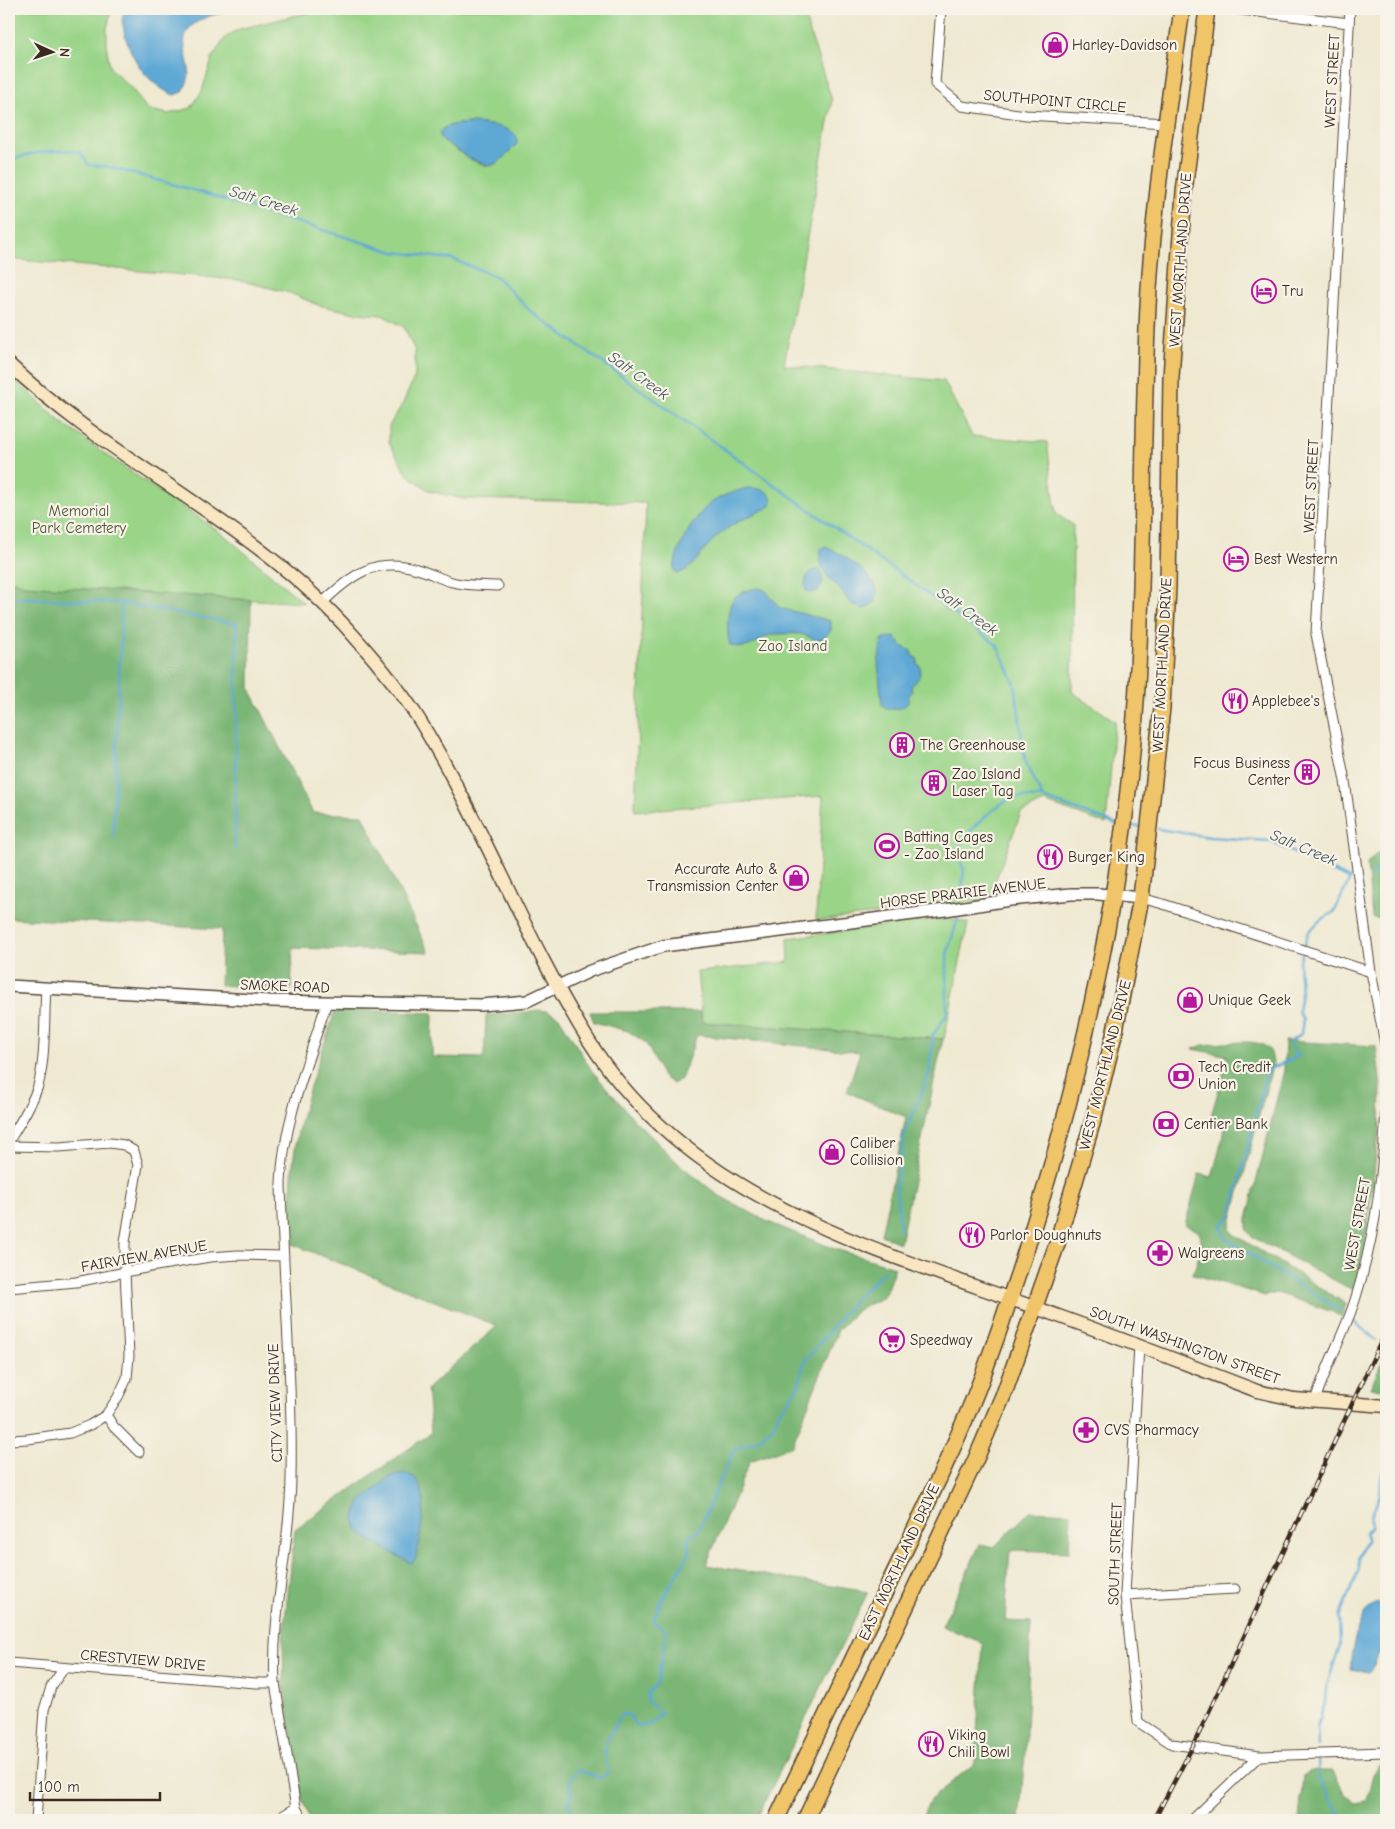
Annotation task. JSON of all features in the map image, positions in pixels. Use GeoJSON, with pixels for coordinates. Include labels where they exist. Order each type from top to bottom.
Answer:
{"type":"FeatureCollection","features":[{"type":"Feature","properties":{"kind":"highway","name":"WEST MORTHLAND DRIVE"},"geometry":{"type":"LineString","coordinates":[[1009,1298],[1038,1214],[1074,1081],[1101,966],[1123,830],[1139,661],[1147,326],[1156,204],[1182,9]]}},
{"type":"Feature","properties":{"kind":"highway","name":"WEST MORTHLAND DRIVE"},"geometry":{"type":"LineString","coordinates":[[1035,1307],[1057,1244],[1094,1117],[1127,975],[1141,898],[1162,708],[1168,587],[1171,377],[1184,192],[1207,9]]}},
{"type":"Feature","properties":{"kind":"highway","name":"EAST MORTHLAND DRIVE"},"geometry":{"type":"LineString","coordinates":[[776,1820],[929,1499],[982,1377],[1009,1298]]}},
{"type":"Feature","properties":{"kind":"highway","name":"EAST MORTHLAND DRIVE"},"geometry":{"type":"LineString","coordinates":[[805,1820],[975,1461],[1005,1391],[1035,1307]]}},
{"type":"Feature","properties":{"kind":"main road","name":"SOUTH WASHINGTON STREET"},"geometry":{"type":"LineString","coordinates":[[9,364],[68,415],[248,540],[295,577],[352,633],[400,692],[419,720],[446,767],[557,988],[592,1046],[625,1090],[666,1132],[697,1157],[739,1185],[801,1219],[896,1258],[1035,1307],[1257,1391],[1288,1398],[1386,1406]]}},
{"type":"Feature","properties":{"kind":"street","name":"SOUTHPOINT CIRCLE"},"geometry":{"type":"LineString","coordinates":[[941,9],[935,84],[962,106],[1026,115],[1166,123]]}},
{"type":"Feature","properties":{"kind":"street"},"geometry":{"type":"LineString","coordinates":[[1234,9],[1349,23]]}},
{"type":"Feature","properties":{"kind":"street","name":"WEST STREET"},"geometry":{"type":"LineString","coordinates":[[1350,9],[1316,634],[1346,780],[1371,972],[1386,1049]]}},
{"type":"Feature","properties":{"kind":"street"},"geometry":{"type":"LineString","coordinates":[[322,603],[342,583],[360,572],[378,566],[400,564],[454,583],[498,586]]}},
{"type":"Feature","properties":{"kind":"street","name":"HORSE PRAIRIE AVENUE"},"geometry":{"type":"LineString","coordinates":[[557,988],[590,971],[663,946],[1010,900],[1071,894],[1114,894],[1141,898],[1371,972]]}},
{"type":"Feature","properties":{"kind":"street","name":"SMOKE ROAD"},"geometry":{"type":"LineString","coordinates":[[9,986],[269,1001],[481,1005],[526,1001],[557,988]]}},
{"type":"Feature","properties":{"kind":"street"},"geometry":{"type":"LineString","coordinates":[[9,1141],[31,1103],[38,1086],[41,1068],[46,988]]}},
{"type":"Feature","properties":{"kind":"street","name":"CITY VIEW DRIVE"},"geometry":{"type":"LineString","coordinates":[[296,1808],[275,1683],[275,1641],[287,1537],[291,1479],[281,1182],[284,1146],[288,1130],[326,1002]]}},
{"type":"Feature","properties":{"kind":"street","name":"WEST STREET"},"geometry":{"type":"LineString","coordinates":[[1315,1401],[1356,1299],[1369,1250],[1380,1180],[1386,1104]]}},
{"type":"Feature","properties":{"kind":"street"},"geometry":{"type":"LineString","coordinates":[[9,1146],[59,1147],[110,1143],[124,1144],[134,1151],[138,1165],[128,1218],[125,1272],[128,1371],[118,1397],[106,1414],[90,1425],[70,1433],[9,1440]]}},
{"type":"Feature","properties":{"kind":"street","name":"FAIRVIEW AVENUE"},"geometry":{"type":"LineString","coordinates":[[9,1288],[62,1284],[210,1257],[238,1255],[284,1256]]}},
{"type":"Feature","properties":{"kind":"street","name":"SOUTH STREET"},"geometry":{"type":"LineString","coordinates":[[1139,1346],[1125,1595],[1138,1722],[1172,1744],[1258,1756]]}},
{"type":"Feature","properties":{"kind":"street"},"geometry":{"type":"LineString","coordinates":[[106,1414],[114,1427],[139,1452]]}},
{"type":"Feature","properties":{"kind":"street"},"geometry":{"type":"LineString","coordinates":[[1125,1595],[1235,1589]]}},
{"type":"Feature","properties":{"kind":"street","name":"CRESTVIEW DRIVE"},"geometry":{"type":"LineString","coordinates":[[9,1663],[275,1683]]}},
{"type":"Feature","properties":{"kind":"street"},"geometry":{"type":"LineString","coordinates":[[36,1820],[44,1710],[51,1688],[64,1668]]}},
{"type":"Feature","properties":{"kind":"street"},"geometry":{"type":"LineString","coordinates":[[1192,1820],[1258,1756],[1386,1752]]}},
{"type":"Feature","properties":{"kind":"street"},"geometry":{"type":"LineString","coordinates":[[275,1820],[296,1808],[303,1820]]}},
{"type":"Feature","properties":{"kind":"green space","name":"Zao Island"},"geometry":{"type":"Polygon","coordinates":[[[9,9],[112,9],[107,28],[107,50],[110,68],[132,89],[147,109],[168,114],[191,108],[202,91],[213,56],[226,37],[239,29],[323,9],[802,9],[832,100],[784,365],[944,381],[972,436],[1047,442],[1056,514],[1073,525],[1072,692],[1115,721],[1106,824],[1044,802],[1021,813],[988,900],[817,921],[823,796],[635,811],[646,503],[463,499],[430,491],[408,475],[389,443],[389,426],[403,403],[415,376],[415,351],[404,327],[382,315],[356,313],[318,305],[290,293],[238,280],[9,259],[9,9]],[[469,123],[452,125],[442,129],[442,140],[466,157],[480,164],[493,165],[516,145],[469,123]]]}},
{"type":"Feature","properties":{"kind":"green space","name":"Memorial Park Cemetery"},"geometry":{"type":"Polygon","coordinates":[[[9,374],[61,422],[224,535],[304,603],[23,585],[9,579],[9,374]]]}},
{"type":"Feature","properties":{"kind":"green space"},"geometry":{"type":"Polygon","coordinates":[[[9,579],[23,585],[251,600],[250,689],[313,813],[363,815],[429,952],[293,948],[291,990],[220,985],[222,929],[9,918],[9,579]]]}},
{"type":"Feature","properties":{"kind":"green space"},"geometry":{"type":"Polygon","coordinates":[[[1386,845],[1386,919],[1372,918],[1367,863],[1386,845]]]}},
{"type":"Feature","properties":{"kind":"green space"},"geometry":{"type":"Polygon","coordinates":[[[949,918],[968,923],[944,1039],[702,1022],[697,972],[789,962],[788,938],[949,918]]]}},
{"type":"Feature","properties":{"kind":"green space"},"geometry":{"type":"Polygon","coordinates":[[[342,1009],[433,1013],[432,1057],[484,1058],[486,1015],[537,1010],[547,1011],[559,1017],[592,1071],[633,1118],[679,1164],[718,1195],[768,1222],[835,1249],[895,1267],[884,1297],[859,1309],[838,1330],[792,1446],[750,1461],[706,1565],[868,1592],[756,1820],[310,1820],[301,1795],[284,1688],[283,1638],[295,1529],[431,1433],[427,1389],[497,1326],[292,1244],[291,1188],[297,1137],[306,1101],[334,1014],[342,1009]]]}},
{"type":"Feature","properties":{"kind":"green space"},"geometry":{"type":"Polygon","coordinates":[[[590,1012],[700,1012],[702,1022],[943,1039],[900,1243],[881,1235],[906,1117],[847,1092],[860,1052],[697,1035],[681,1079],[673,1084],[663,1077],[646,1043],[628,1031],[594,1022],[590,1012]]]}},
{"type":"Feature","properties":{"kind":"green space"},"geometry":{"type":"Polygon","coordinates":[[[1285,1041],[1376,1046],[1381,1087],[1380,1125],[1364,1252],[1353,1290],[1252,1237],[1247,1230],[1247,1219],[1284,1070],[1285,1041]]]}},
{"type":"Feature","properties":{"kind":"green space"},"geometry":{"type":"Polygon","coordinates":[[[1248,1042],[1261,1044],[1270,1051],[1273,1063],[1230,1227],[1232,1233],[1346,1304],[1342,1318],[1333,1312],[1277,1293],[1265,1296],[1193,1274],[1200,1251],[1201,1240],[1197,1231],[1185,1225],[1199,1174],[1212,1177],[1226,1125],[1210,1120],[1228,1056],[1193,1049],[1203,1045],[1248,1042]]]}},
{"type":"Feature","properties":{"kind":"green space"},"geometry":{"type":"Polygon","coordinates":[[[1386,1355],[1386,1389],[1370,1388],[1386,1355]]]}},
{"type":"Feature","properties":{"kind":"green space"},"geometry":{"type":"Polygon","coordinates":[[[1030,1511],[1071,1513],[1069,1552],[1010,1550],[1005,1621],[1031,1622],[1025,1754],[1019,1820],[921,1820],[930,1800],[975,1763],[983,1643],[942,1626],[980,1544],[994,1547],[1030,1511]]]}},
{"type":"Feature","properties":{"kind":"green space"},"geometry":{"type":"Polygon","coordinates":[[[1382,1764],[1386,1764],[1386,1820],[1299,1820],[1303,1775],[1310,1771],[1333,1771],[1344,1793],[1356,1803],[1367,1801],[1373,1774],[1382,1764]]]}},
{"type":"Feature","properties":{"kind":"water"},"geometry":{"type":"Polygon","coordinates":[[[127,9],[233,9],[202,19],[188,30],[185,40],[185,51],[189,69],[188,78],[183,92],[174,95],[156,85],[148,77],[131,51],[122,21],[127,9]]]}},
{"type":"Feature","properties":{"kind":"water"},"geometry":{"type":"Polygon","coordinates":[[[469,123],[490,125],[508,130],[517,139],[516,145],[495,164],[488,166],[469,158],[442,140],[440,135],[444,128],[469,123]]]}},
{"type":"Feature","properties":{"kind":"water"},"geometry":{"type":"Polygon","coordinates":[[[747,488],[761,489],[769,493],[772,501],[771,506],[729,527],[706,548],[690,567],[677,574],[674,571],[675,563],[681,543],[698,516],[715,500],[747,488]]]}},
{"type":"Feature","properties":{"kind":"water"},"geometry":{"type":"Polygon","coordinates":[[[824,547],[845,557],[873,581],[877,597],[872,605],[864,609],[855,606],[829,578],[823,569],[820,554],[821,549],[824,547]]]}},
{"type":"Feature","properties":{"kind":"water"},"geometry":{"type":"Polygon","coordinates":[[[814,570],[819,570],[822,583],[816,591],[807,592],[805,586],[806,579],[814,570]]]}},
{"type":"Feature","properties":{"kind":"water"},"geometry":{"type":"Polygon","coordinates":[[[758,588],[765,590],[780,608],[831,621],[831,631],[818,640],[800,634],[777,634],[764,637],[750,646],[738,647],[730,645],[728,621],[732,601],[740,594],[758,588]]]}},
{"type":"Feature","properties":{"kind":"water"},"geometry":{"type":"Polygon","coordinates":[[[894,637],[918,659],[917,664],[920,666],[920,672],[916,682],[911,686],[912,691],[909,695],[908,703],[899,709],[888,709],[882,705],[878,664],[882,641],[894,637]]]}},
{"type":"Feature","properties":{"kind":"water"},"geometry":{"type":"Polygon","coordinates":[[[402,1473],[413,1476],[419,1484],[423,1495],[422,1522],[416,1558],[410,1563],[365,1537],[357,1529],[355,1521],[360,1502],[390,1477],[402,1473]]]}},
{"type":"Feature","properties":{"kind":"water"},"geometry":{"type":"Polygon","coordinates":[[[1378,1603],[1384,1609],[1385,1615],[1376,1661],[1368,1672],[1351,1669],[1354,1642],[1361,1621],[1366,1612],[1378,1603]]]}},
{"type":"Feature","properties":{"kind":"waterway","name":"Salt Creek"},"geometry":{"type":"LineString","coordinates":[[9,161],[44,152],[62,150],[80,152],[89,165],[110,167],[186,188],[394,252],[452,259],[497,277],[530,311],[997,645],[1015,684],[1025,760],[1043,798],[1116,824]]}},
{"type":"Feature","properties":{"kind":"waterway"},"geometry":{"type":"LineString","coordinates":[[9,597],[122,603],[237,624],[235,848]]}},
{"type":"Feature","properties":{"kind":"waterway"},"geometry":{"type":"LineString","coordinates":[[113,835],[122,603]]}},
{"type":"Feature","properties":{"kind":"waterway"},"geometry":{"type":"LineString","coordinates":[[961,894],[964,870],[957,854],[963,839],[995,808],[1012,797],[1043,798]]}},
{"type":"Feature","properties":{"kind":"waterway","name":"Salt Creek"},"geometry":{"type":"LineString","coordinates":[[1132,826],[1141,827]]}},
{"type":"Feature","properties":{"kind":"waterway","name":"Salt Creek"},"geometry":{"type":"LineString","coordinates":[[1158,829],[1210,837],[1269,841],[1349,879]]}},
{"type":"Feature","properties":{"kind":"waterway","name":"Salt Creek"},"geometry":{"type":"LineString","coordinates":[[1371,877],[1386,861]]}},
{"type":"Feature","properties":{"kind":"waterway"},"geometry":{"type":"LineString","coordinates":[[1340,1310],[1227,1240],[1220,1226],[1230,1218],[1267,1070],[1299,1056],[1292,1049],[1290,1042],[1301,1034],[1303,1020],[1298,1011],[1301,992],[1299,964],[1308,933],[1319,921],[1334,912],[1350,879]]}},
{"type":"Feature","properties":{"kind":"waterway"},"geometry":{"type":"LineString","coordinates":[[900,1230],[896,1185],[905,1133],[929,1074],[933,1035],[947,1014],[947,954],[958,918]]}},
{"type":"Feature","properties":{"kind":"waterway"},"geometry":{"type":"LineString","coordinates":[[578,1820],[567,1803],[572,1795],[569,1780],[578,1770],[600,1778],[609,1772],[606,1762],[605,1744],[622,1714],[631,1716],[635,1725],[647,1726],[662,1713],[647,1701],[648,1693],[657,1683],[667,1631],[653,1621],[661,1602],[690,1552],[688,1537],[698,1531],[735,1448],[756,1441],[773,1427],[779,1412],[799,1385],[804,1362],[857,1297],[885,1271]]}},
{"type":"Feature","properties":{"kind":"waterway"},"geometry":{"type":"LineString","coordinates":[[1352,1320],[1376,1340]]}},
{"type":"Feature","properties":{"kind":"waterway"},"geometry":{"type":"LineString","coordinates":[[1318,1747],[1317,1727],[1325,1703],[1326,1688],[1340,1646],[1339,1617],[1359,1569],[1358,1557],[1367,1539],[1365,1533],[1371,1528],[1371,1516],[1380,1495],[1381,1478],[1386,1459]]}},
{"type":"Feature","properties":{"kind":"waterway"},"geometry":{"type":"LineString","coordinates":[[1318,1761],[1319,1779],[1336,1809],[1345,1820]]}},
{"type":"Feature","properties":{"kind":"railway"},"geometry":{"type":"LineString","coordinates":[[1154,1820],[1193,1746],[1386,1331]]}},
{"type":"Feature","properties":{"kind":"place","name":"Harley-Davidson"},"geometry":{"type":"Point","coordinates":[1055,45]}},
{"type":"Feature","properties":{"kind":"place","name":"Tru"},"geometry":{"type":"Point","coordinates":[1264,291]}},
{"type":"Feature","properties":{"kind":"place","name":"Best Western"},"geometry":{"type":"Point","coordinates":[1236,559]}},
{"type":"Feature","properties":{"kind":"place","name":"Applebee's"},"geometry":{"type":"Point","coordinates":[1235,701]}},
{"type":"Feature","properties":{"kind":"place","name":"The Greenhouse"},"geometry":{"type":"Point","coordinates":[902,745]}},
{"type":"Feature","properties":{"kind":"place","name":"Focus Business Center"},"geometry":{"type":"Point","coordinates":[1307,772]}},
{"type":"Feature","properties":{"kind":"place","name":"Zao Island Laser Tag"},"geometry":{"type":"Point","coordinates":[934,783]}},
{"type":"Feature","properties":{"kind":"place","name":"Batting Cages - Zao Island"},"geometry":{"type":"Point","coordinates":[887,846]}},
{"type":"Feature","properties":{"kind":"place","name":"Burger King"},"geometry":{"type":"Point","coordinates":[1050,857]}},
{"type":"Feature","properties":{"kind":"place","name":"Accurate Auto & Transmission Center"},"geometry":{"type":"Point","coordinates":[796,878]}},
{"type":"Feature","properties":{"kind":"place","name":"Unique Geek"},"geometry":{"type":"Point","coordinates":[1190,1000]}},
{"type":"Feature","properties":{"kind":"place","name":"Tech Credit Union"},"geometry":{"type":"Point","coordinates":[1181,1076]}},
{"type":"Feature","properties":{"kind":"place","name":"Centier Bank"},"geometry":{"type":"Point","coordinates":[1166,1124]}},
{"type":"Feature","properties":{"kind":"place","name":"Caliber Collision"},"geometry":{"type":"Point","coordinates":[832,1152]}},
{"type":"Feature","properties":{"kind":"place","name":"Parlor Doughnuts"},"geometry":{"type":"Point","coordinates":[972,1235]}},
{"type":"Feature","properties":{"kind":"place","name":"Walgreens"},"geometry":{"type":"Point","coordinates":[1160,1253]}},
{"type":"Feature","properties":{"kind":"place","name":"Speedway"},"geometry":{"type":"Point","coordinates":[892,1340]}},
{"type":"Feature","properties":{"kind":"place","name":"CVS Pharmacy"},"geometry":{"type":"Point","coordinates":[1086,1430]}},
{"type":"Feature","properties":{"kind":"place","name":"Viking Chili Bowl"},"geometry":{"type":"Point","coordinates":[931,1744]}}]}
